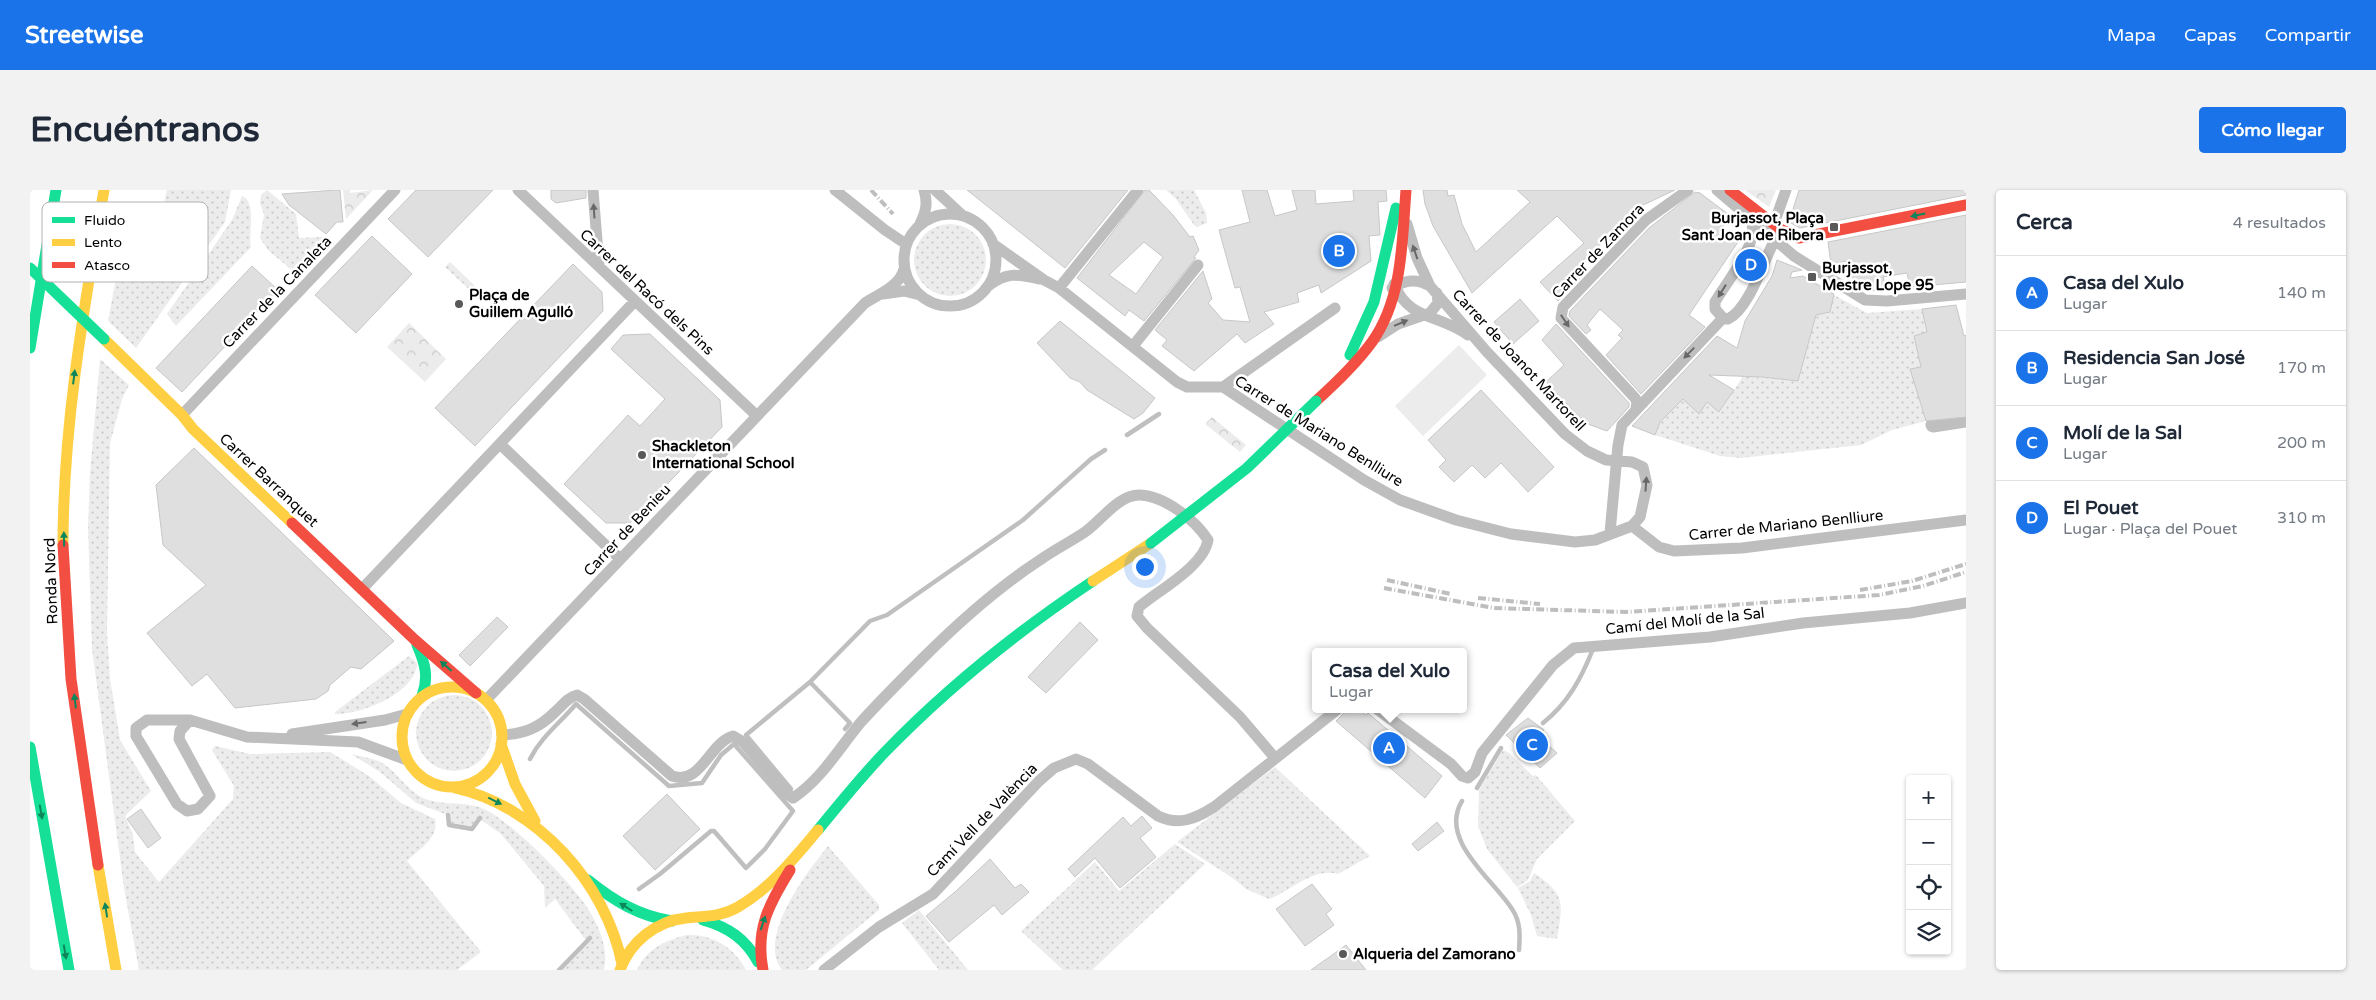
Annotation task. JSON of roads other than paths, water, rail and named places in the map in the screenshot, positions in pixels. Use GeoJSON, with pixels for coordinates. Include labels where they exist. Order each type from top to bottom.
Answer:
{"type":"FeatureCollection","features":[{"type":"Feature","properties":{"kind":"main road","name":"Carrer de Joanot Martorell"},"geometry":{"type":"LineString","coordinates":[[1398,214],[1399,190]]}},
{"type":"Feature","properties":{"kind":"main road","name":"Carrer de Joanot Martorell"},"geometry":{"type":"LineString","coordinates":[[1398,214],[1406,190]]}},
{"type":"Feature","properties":{"kind":"main road"},"geometry":{"type":"LineString","coordinates":[[1729,195],[1777,234],[1793,236],[1813,236],[1966,205]]}},
{"type":"Feature","properties":{"kind":"main road"},"geometry":{"type":"LineString","coordinates":[[566,860],[591,882],[629,910],[651,918],[672,921],[725,913],[741,905],[758,892],[806,845],[883,753],[965,675],[1055,604],[1151,543],[1247,468],[1358,359],[1385,319],[1395,286],[1399,270],[1398,214]]}},
{"type":"Feature","properties":{"kind":"main road"},"geometry":{"type":"LineString","coordinates":[[1316,401],[1358,342],[1372,312],[1398,214]]}},
{"type":"Feature","properties":{"kind":"main road","name":"Carrer Barranquet"},"geometry":{"type":"LineString","coordinates":[[30,268],[42,280]]}},
{"type":"Feature","properties":{"kind":"main road"},"geometry":{"type":"LineString","coordinates":[[30,348],[42,275]]}},
{"type":"Feature","properties":{"kind":"main road","name":"Carrer Barranquet"},"geometry":{"type":"LineString","coordinates":[[45,282],[182,415],[193,429],[363,588],[415,640],[476,693]]}},
{"type":"Feature","properties":{"kind":"main road","name":"Ronda Nord"},"geometry":{"type":"LineString","coordinates":[[89,282],[69,418],[63,504],[64,580],[70,664],[86,788],[116,970]]}},
{"type":"Feature","properties":{"kind":"main road"},"geometry":{"type":"LineString","coordinates":[[415,640],[428,671],[427,684],[422,696],[407,714],[402,729],[402,745],[407,760],[417,774],[432,783],[473,792],[512,809],[544,836],[566,860],[591,893],[611,925],[621,967]]}},
{"type":"Feature","properties":{"kind":"main road"},"geometry":{"type":"LineString","coordinates":[[422,696],[449,686],[463,688],[476,693],[486,700],[494,710],[509,774],[522,801],[544,836]]}},
{"type":"Feature","properties":{"kind":"main road"},"geometry":{"type":"LineString","coordinates":[[449,787],[464,786],[477,780],[489,771],[497,758],[502,740]]}},
{"type":"Feature","properties":{"kind":"main road"},"geometry":{"type":"LineString","coordinates":[[30,747],[68,970]]}},
{"type":"Feature","properties":{"kind":"main road"},"geometry":{"type":"LineString","coordinates":[[762,970],[758,941],[763,921],[774,896],[806,845]]}},
{"type":"Feature","properties":{"kind":"main road"},"geometry":{"type":"LineString","coordinates":[[698,918],[720,924],[739,936],[754,953],[762,970]]}},
{"type":"Feature","properties":{"kind":"main road"},"geometry":{"type":"LineString","coordinates":[[621,967],[633,946],[649,931],[672,921]]}},
{"type":"Feature","properties":{"kind":"street","name":"Carrer de la Canaleta"},"geometry":{"type":"LineString","coordinates":[[182,415],[395,190]]}},
{"type":"Feature","properties":{"kind":"street","name":"Carrer del Racó dels Pins"},"geometry":{"type":"LineString","coordinates":[[518,190],[756,415]]}},
{"type":"Feature","properties":{"kind":"street"},"geometry":{"type":"LineString","coordinates":[[593,190],[598,266]]}},
{"type":"Feature","properties":{"kind":"street"},"geometry":{"type":"LineString","coordinates":[[835,190],[885,230],[906,244]]}},
{"type":"Feature","properties":{"kind":"street"},"geometry":{"type":"LineString","coordinates":[[924,190],[927,202],[925,214],[906,244],[904,269],[910,283],[920,295],[933,303],[955,306],[976,298],[1002,276],[1023,276],[1044,280]]}},
{"type":"Feature","properties":{"kind":"street"},"geometry":{"type":"LineString","coordinates":[[935,190],[961,214],[974,220],[986,230],[993,244],[996,258],[994,273],[987,287]]}},
{"type":"Feature","properties":{"kind":"street"},"geometry":{"type":"LineString","coordinates":[[1059,288],[1138,190]]}},
{"type":"Feature","properties":{"kind":"street","name":"Carrer de Zamora"},"geometry":{"type":"LineString","coordinates":[[1636,409],[1637,402],[1634,398],[1561,318],[1560,312],[1569,300],[1646,220],[1688,190]]}},
{"type":"Feature","properties":{"kind":"street"},"geometry":{"type":"LineString","coordinates":[[1717,190],[1729,195],[1749,217],[1777,234],[1821,274],[1866,300],[1887,301],[1966,294]]}},
{"type":"Feature","properties":{"kind":"street"},"geometry":{"type":"LineString","coordinates":[[1776,218],[1786,190]]}},
{"type":"Feature","properties":{"kind":"street"},"geometry":{"type":"LineString","coordinates":[[920,224],[939,215],[961,214]]}},
{"type":"Feature","properties":{"kind":"street","name":"Carrer de Joanot Martorell"},"geometry":{"type":"LineString","coordinates":[[1398,214],[1433,290],[1483,347],[1569,438],[1587,451],[1616,463],[1638,464],[1646,472],[1647,485],[1640,517],[1632,526]]}},
{"type":"Feature","properties":{"kind":"street"},"geometry":{"type":"LineString","coordinates":[[1749,217],[1754,229],[1751,242],[1715,302],[1715,309],[1723,318],[1728,319],[1736,314],[1759,278],[1777,234]]}},
{"type":"Feature","properties":{"kind":"street"},"geometry":{"type":"LineString","coordinates":[[993,244],[1044,280]]}},
{"type":"Feature","properties":{"kind":"street"},"geometry":{"type":"LineString","coordinates":[[1133,346],[1198,265]]}},
{"type":"Feature","properties":{"kind":"street","name":"Carrer de Benieu"},"geometry":{"type":"LineString","coordinates":[[486,700],[756,415],[865,303],[898,281],[904,269]]}},
{"type":"Feature","properties":{"kind":"street","name":"Carrer de Mariano Benlliure"},"geometry":{"type":"LineString","coordinates":[[1044,280],[1059,288],[1176,382],[1187,387],[1223,388],[1364,480],[1418,508],[1482,527],[1543,539],[1576,542],[1595,540],[1632,526],[1659,547],[1674,551],[1742,548],[1966,520]]}},
{"type":"Feature","properties":{"kind":"street","name":"Carrer de Joanot Martorell"},"geometry":{"type":"LineString","coordinates":[[1395,286],[1409,280],[1418,280],[1433,290]]}},
{"type":"Feature","properties":{"kind":"street"},"geometry":{"type":"LineString","coordinates":[[1372,312],[1383,294],[1395,286],[1403,301],[1422,315],[1454,326],[1483,347]]}},
{"type":"Feature","properties":{"kind":"street"},"geometry":{"type":"LineString","coordinates":[[1358,359],[1388,329],[1434,309],[1438,303],[1433,290]]}},
{"type":"Feature","properties":{"kind":"street","name":"Carrer de Benieu"},"geometry":{"type":"LineString","coordinates":[[874,297],[896,292],[920,295]]}},
{"type":"Feature","properties":{"kind":"street"},"geometry":{"type":"LineString","coordinates":[[363,588],[635,301]]}},
{"type":"Feature","properties":{"kind":"street"},"geometry":{"type":"LineString","coordinates":[[1223,388],[1335,308]]}},
{"type":"Feature","properties":{"kind":"street"},"geometry":{"type":"LineString","coordinates":[[1610,533],[1619,433],[1622,425],[1723,318]]}},
{"type":"Feature","properties":{"kind":"street"},"geometry":{"type":"LineString","coordinates":[[500,444],[620,559]]}},
{"type":"Feature","properties":{"kind":"street"},"geometry":{"type":"LineString","coordinates":[[502,740],[534,729],[570,698],[577,695],[672,776],[680,778],[691,776],[723,742],[733,736],[743,742],[785,792],[793,798],[806,790],[862,722],[925,656],[996,594],[1040,560],[1088,529],[1126,499],[1139,495],[1157,499],[1173,507],[1203,532],[1208,540],[1204,553],[1196,563],[1139,608],[1137,616],[1153,635],[1240,717],[1274,758]]}},
{"type":"Feature","properties":{"kind":"street","name":"Camí del Molí de la Sal"},"geometry":{"type":"LineString","coordinates":[[1382,713],[1451,764],[1462,776],[1468,778],[1475,772],[1482,753],[1553,665],[1574,648],[1710,637],[1803,623],[1910,613],[1966,603]]}},
{"type":"Feature","properties":{"kind":"street","name":"Camí Vell de València"},"geometry":{"type":"LineString","coordinates":[[824,970],[879,927],[933,894],[1039,781],[1054,768],[1076,759],[1088,764],[1158,816],[1168,821],[1181,822],[1192,820],[1214,807],[1333,713]]}},
{"type":"Feature","properties":{"kind":"street"},"geometry":{"type":"LineString","coordinates":[[260,739],[385,720],[407,714]]}},
{"type":"Feature","properties":{"kind":"street"},"geometry":{"type":"LineString","coordinates":[[190,720],[180,731],[178,739],[210,793],[204,804],[193,811],[182,809],[177,804],[135,731],[147,720],[190,720],[246,737],[260,739],[358,742],[407,760]]}},
{"type":"Feature","properties":{"kind":"waterway"},"geometry":{"type":"LineString","coordinates":[[1127,435],[1159,414]]}},
{"type":"Feature","properties":{"kind":"waterway"},"geometry":{"type":"LineString","coordinates":[[1933,425],[1966,420]]}},
{"type":"Feature","properties":{"kind":"waterway"},"geometry":{"type":"LineString","coordinates":[[791,789],[746,735],[810,682],[870,621],[887,615],[1023,520],[1091,459],[1105,450]]}},
{"type":"Feature","properties":{"kind":"waterway"},"geometry":{"type":"LineString","coordinates":[[1543,723],[1567,699],[1584,670],[1593,649]]}},
{"type":"Feature","properties":{"kind":"waterway"},"geometry":{"type":"LineString","coordinates":[[810,682],[850,723],[845,729]]}},
{"type":"Feature","properties":{"kind":"waterway"},"geometry":{"type":"LineString","coordinates":[[530,759],[545,737],[576,704],[669,786],[702,783],[721,755],[734,744],[793,811],[765,849],[746,868],[714,831],[711,831],[639,889]]}},
{"type":"Feature","properties":{"kind":"waterway"},"geometry":{"type":"LineString","coordinates":[[1477,788],[1501,748]]}},
{"type":"Feature","properties":{"kind":"waterway"},"geometry":{"type":"LineString","coordinates":[[1462,801],[1457,816],[1457,830],[1471,859],[1515,914],[1519,929],[1519,950]]}},
{"type":"Feature","properties":{"kind":"waterway"},"geometry":{"type":"LineString","coordinates":[[448,815],[449,825],[472,829],[480,818]]}},
{"type":"Feature","properties":{"kind":"waterway"},"geometry":{"type":"LineString","coordinates":[[559,970],[590,938]]}},
{"type":"Feature","properties":{"kind":"railway"},"geometry":{"type":"LineString","coordinates":[[871,190],[893,214]]}},
{"type":"Feature","properties":{"kind":"railway"},"geometry":{"type":"LineString","coordinates":[[1860,590],[1912,581],[1966,564]]}},
{"type":"Feature","properties":{"kind":"railway"},"geometry":{"type":"LineString","coordinates":[[1384,588],[1494,608],[1626,612],[1879,595],[1923,586],[1966,572]]}},
{"type":"Feature","properties":{"kind":"railway"},"geometry":{"type":"LineString","coordinates":[[1387,580],[1451,594]]}},
{"type":"Feature","properties":{"kind":"railway"},"geometry":{"type":"LineString","coordinates":[[1478,598],[1540,604]]}},
{"type":"Feature","properties":{"kind":"place","name":"Burjassot, Plaça Sant Joan de Ribera"},"geometry":{"type":"Point","coordinates":[1834,227]}},
{"type":"Feature","properties":{"kind":"place","name":"Residencia San José"},"geometry":{"type":"Point","coordinates":[1339,251]}},
{"type":"Feature","properties":{"kind":"place","name":"El Pouet"},"geometry":{"type":"Point","coordinates":[1751,265]}},
{"type":"Feature","properties":{"kind":"place","name":"Burjassot, Mestre Lope 95"},"geometry":{"type":"Point","coordinates":[1812,277]}},
{"type":"Feature","properties":{"kind":"place","name":"Plaça de Guillem Agulló"},"geometry":{"type":"Point","coordinates":[459,304]}},
{"type":"Feature","properties":{"kind":"place","name":"Shackleton International School"},"geometry":{"type":"Point","coordinates":[642,455]}},
{"type":"Feature","properties":{"kind":"place","name":"Molí de la Sal"},"geometry":{"type":"Point","coordinates":[1532,745]}},
{"type":"Feature","properties":{"kind":"place","name":"Casa del Xulo"},"geometry":{"type":"Point","coordinates":[1389,748]}},
{"type":"Feature","properties":{"kind":"place","name":"Alqueria del Zamorano"},"geometry":{"type":"Point","coordinates":[1343,954]}}]}
